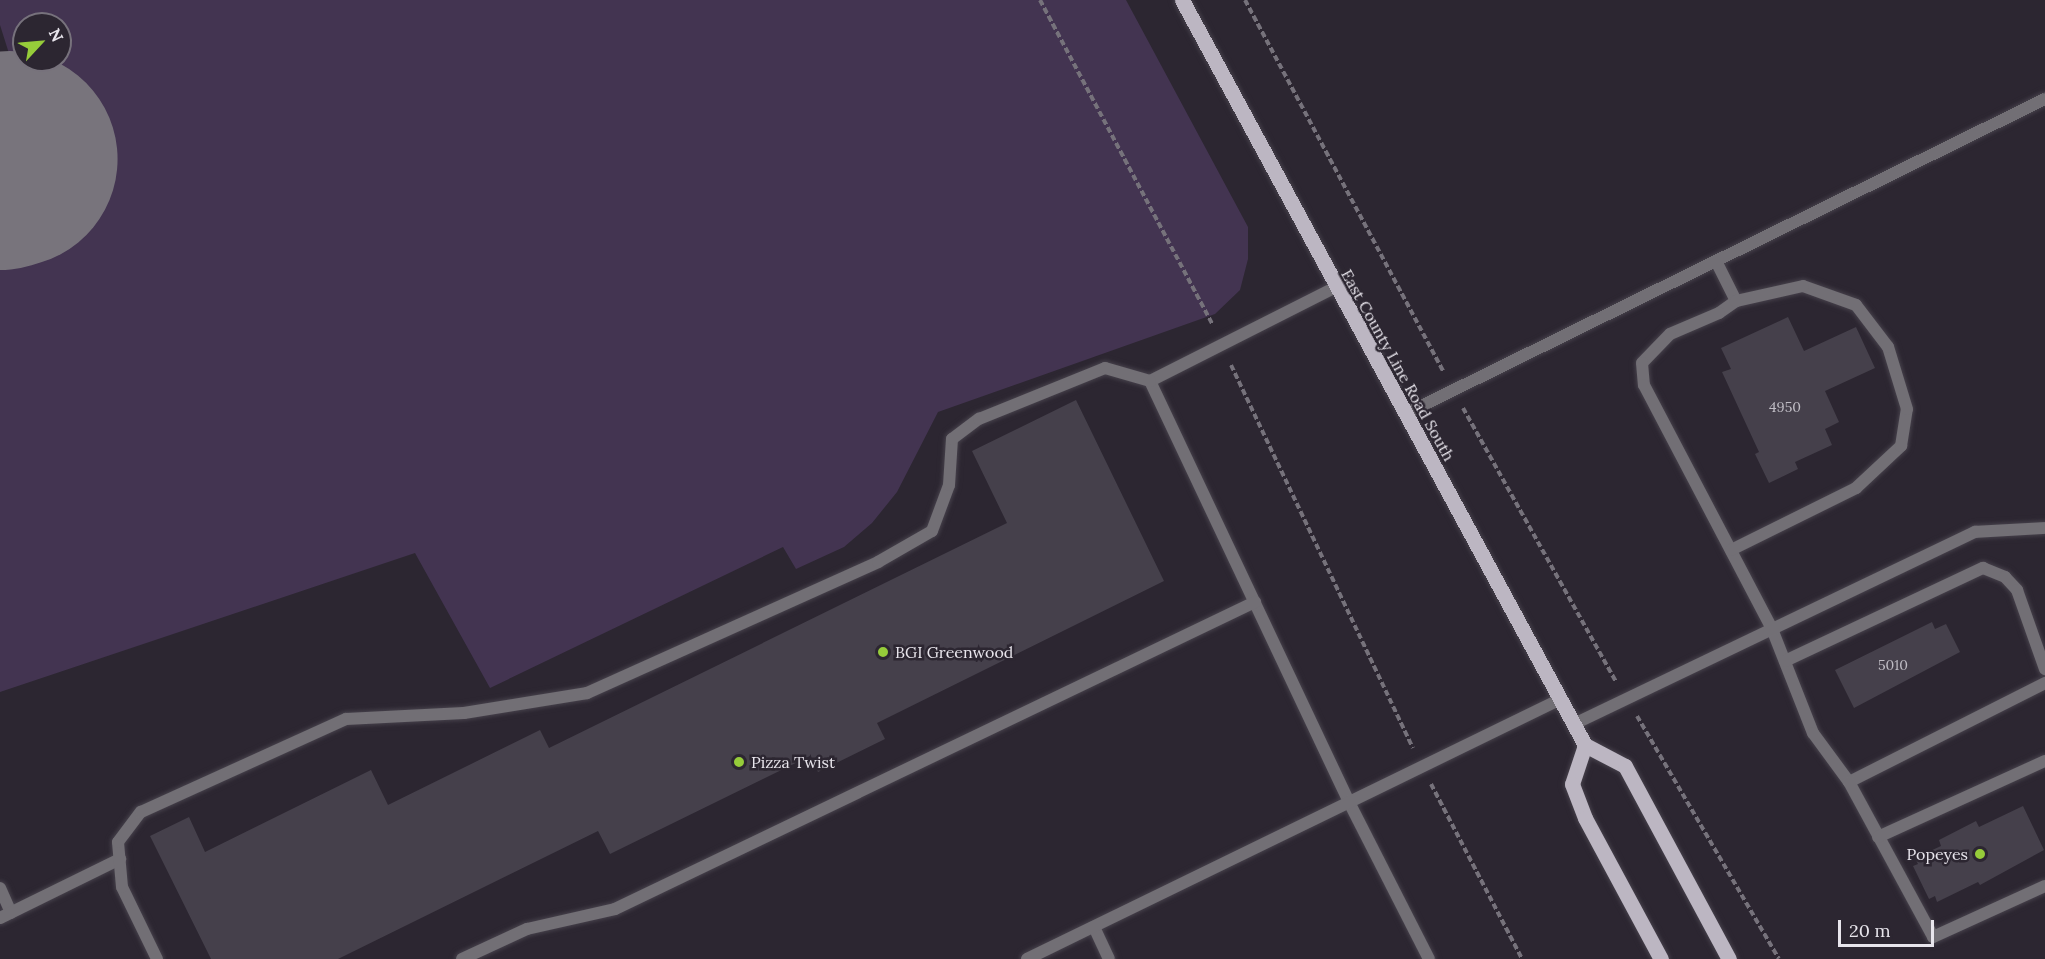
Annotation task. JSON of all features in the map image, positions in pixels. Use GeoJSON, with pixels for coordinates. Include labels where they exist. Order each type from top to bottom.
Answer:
{"type":"FeatureCollection","features":[{"type":"Feature","properties":{"kind":"main road","name":"East County Line Road South"},"geometry":{"type":"LineString","coordinates":[[1182,0],[1585,745]]}},
{"type":"Feature","properties":{"kind":"main road"},"geometry":{"type":"LineString","coordinates":[[1661,959],[1586,818],[1572,784],[1585,745],[1625,766],[1729,959]]}},
{"type":"Feature","properties":{"kind":"lane"},"geometry":{"type":"LineString","coordinates":[[1405,414],[2045,99]]}},
{"type":"Feature","properties":{"kind":"lane"},"geometry":{"type":"LineString","coordinates":[[1716,261],[1736,301]]}},
{"type":"Feature","properties":{"kind":"lane"},"geometry":{"type":"LineString","coordinates":[[1731,550],[1856,488],[1901,446],[1907,409],[1888,347],[1856,304],[1803,286],[1736,301],[1719,313],[1670,334],[1642,363],[1644,385],[1772,629],[1813,733],[1849,783],[1933,938],[2045,886]]}},
{"type":"Feature","properties":{"kind":"lane"},"geometry":{"type":"LineString","coordinates":[[157,959],[122,887],[118,842],[141,812],[346,719],[464,713],[587,693],[878,562],[932,531],[949,485],[952,439],[980,419],[1105,368],[1150,381],[1336,287]]}},
{"type":"Feature","properties":{"kind":"lane"},"geometry":{"type":"LineString","coordinates":[[1150,381],[1349,802],[1429,959]]}},
{"type":"Feature","properties":{"kind":"lane"},"geometry":{"type":"LineString","coordinates":[[1574,724],[1976,531],[2045,528]]}},
{"type":"Feature","properties":{"kind":"lane"},"geometry":{"type":"LineString","coordinates":[[1785,661],[1983,568],[2005,577],[2017,590],[2045,669]]}},
{"type":"Feature","properties":{"kind":"lane"},"geometry":{"type":"LineString","coordinates":[[462,959],[527,929],[615,909],[1255,602]]}},
{"type":"Feature","properties":{"kind":"lane"},"geometry":{"type":"LineString","coordinates":[[1849,783],[2045,683]]}},
{"type":"Feature","properties":{"kind":"lane"},"geometry":{"type":"LineString","coordinates":[[1028,959],[1561,699]]}},
{"type":"Feature","properties":{"kind":"lane"},"geometry":{"type":"LineString","coordinates":[[1878,837],[2045,761]]}},
{"type":"Feature","properties":{"kind":"lane"},"geometry":{"type":"LineString","coordinates":[[0,888],[6,915],[120,859]]}},
{"type":"Feature","properties":{"kind":"lane"},"geometry":{"type":"LineString","coordinates":[[1094,927],[1109,959]]}},
{"type":"Feature","properties":{"kind":"path"},"geometry":{"type":"LineString","coordinates":[[1040,0],[1222,345],[1423,766],[1522,959]]}},
{"type":"Feature","properties":{"kind":"path"},"geometry":{"type":"LineString","coordinates":[[1245,0],[1588,637],[1627,699],[1779,959]]}},
{"type":"Feature","properties":{"kind":"shaded area"},"geometry":{"type":"Polygon","coordinates":[[[0,0],[1126,0],[1248,227],[1248,259],[1240,290],[1215,314],[938,412],[897,492],[872,523],[844,547],[796,569],[783,547],[490,688],[415,553],[0,692],[0,214],[54,196],[15,72],[72,72],[72,12],[12,12],[12,63],[0,25],[0,0]]]}},
{"type":"Feature","properties":{"kind":"building"},"geometry":{"type":"Polygon","coordinates":[[[1788,317],[1804,351],[1856,327],[1875,368],[1825,391],[1839,422],[1825,429],[1832,445],[1795,462],[1798,469],[1769,483],[1755,454],[1759,452],[1722,372],[1731,369],[1721,348],[1788,317]]]}},
{"type":"Feature","properties":{"kind":"building","name":"BGI Greenwood"},"geometry":{"type":"Polygon","coordinates":[[[1076,400],[1164,581],[877,723],[885,739],[818,772],[810,756],[610,854],[598,831],[338,959],[211,959],[150,836],[189,817],[205,852],[371,770],[388,805],[540,730],[549,748],[1007,523],[972,451],[1076,400]]]}},
{"type":"Feature","properties":{"kind":"building"},"geometry":{"type":"Polygon","coordinates":[[[1932,622],[1935,629],[1946,624],[1960,652],[1854,708],[1835,670],[1932,622]]]}},
{"type":"Feature","properties":{"kind":"building","name":"Popeyes"},"geometry":{"type":"Polygon","coordinates":[[[2023,806],[2044,850],[1980,885],[1978,882],[1937,902],[1935,896],[1929,899],[1913,866],[1918,864],[1915,858],[1941,846],[1939,840],[1976,821],[1979,827],[2023,806]]]}},
{"type":"Feature","properties":{"kind":"taxiway"},"geometry":{"type":"LineString","coordinates":[[0,130],[10,159]]}},
{"type":"Feature","properties":{"kind":"runway"},"geometry":{"type":"LineString","coordinates":[[0,162],[10,159]]}},
{"type":"Feature","properties":{"kind":"place","name":"BGI Greenwood"},"geometry":{"type":"Point","coordinates":[883,652]}},
{"type":"Feature","properties":{"kind":"place","name":"Pizza Twist"},"geometry":{"type":"Point","coordinates":[739,762]}},
{"type":"Feature","properties":{"kind":"place","name":"Popeyes"},"geometry":{"type":"Point","coordinates":[1980,854]}}]}
